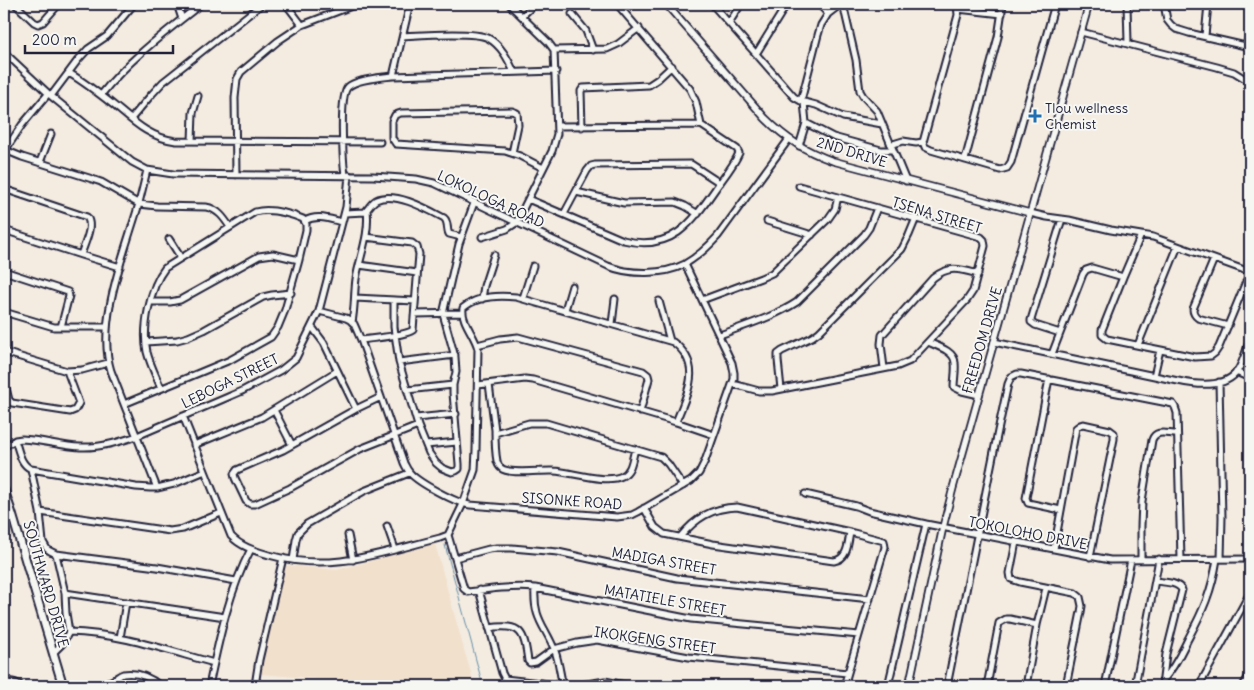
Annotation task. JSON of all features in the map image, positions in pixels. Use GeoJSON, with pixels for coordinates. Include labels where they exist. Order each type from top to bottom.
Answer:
{"type":"FeatureCollection","features":[{"type":"Feature","properties":{"kind":"main road","name":"SOUTHWARD DRIVE"},"geometry":{"type":"LineString","coordinates":[[4,490],[63,686]]}},
{"type":"Feature","properties":{"kind":"street"},"geometry":{"type":"LineString","coordinates":[[15,4],[38,24],[43,22],[59,4]]}},
{"type":"Feature","properties":{"kind":"street"},"geometry":{"type":"LineString","coordinates":[[134,4],[107,36],[88,49],[78,60],[69,73],[22,125],[5,152],[100,182],[139,204],[206,206],[220,213],[230,227]]}},
{"type":"Feature","properties":{"kind":"street"},"geometry":{"type":"LineString","coordinates":[[177,4],[182,19]]}},
{"type":"Feature","properties":{"kind":"street"},"geometry":{"type":"LineString","coordinates":[[101,95],[125,68],[201,4]]}},
{"type":"Feature","properties":{"kind":"street"},"geometry":{"type":"LineString","coordinates":[[131,119],[163,82],[262,4]]}},
{"type":"Feature","properties":{"kind":"street"},"geometry":{"type":"LineString","coordinates":[[286,4],[302,25]]}},
{"type":"Feature","properties":{"kind":"street"},"geometry":{"type":"LineString","coordinates":[[331,4],[334,12]]}},
{"type":"Feature","properties":{"kind":"street"},"geometry":{"type":"LineString","coordinates":[[236,175],[235,98],[237,79],[241,72],[278,41],[302,25],[357,4]]}},
{"type":"Feature","properties":{"kind":"street"},"geometry":{"type":"LineString","coordinates":[[410,4],[393,76],[556,71]]}},
{"type":"Feature","properties":{"kind":"street"},"geometry":{"type":"LineString","coordinates":[[482,237],[516,223],[555,143],[558,126],[554,50],[510,4]]}},
{"type":"Feature","properties":{"kind":"street"},"geometry":{"type":"LineString","coordinates":[[522,16],[535,4]]}},
{"type":"Feature","properties":{"kind":"street"},"geometry":{"type":"LineString","coordinates":[[617,4],[672,66],[694,95],[701,125]]}},
{"type":"Feature","properties":{"kind":"street","name":"2ND DRIVE"},"geometry":{"type":"LineString","coordinates":[[666,4],[765,118],[799,146],[833,161],[1030,213]]}},
{"type":"Feature","properties":{"kind":"street"},"geometry":{"type":"LineString","coordinates":[[712,4],[791,93],[803,101],[844,117],[882,124]]}},
{"type":"Feature","properties":{"kind":"street"},"geometry":{"type":"LineString","coordinates":[[730,23],[741,4]]}},
{"type":"Feature","properties":{"kind":"street"},"geometry":{"type":"LineString","coordinates":[[756,54],[787,4]]}},
{"type":"Feature","properties":{"kind":"street"},"geometry":{"type":"LineString","coordinates":[[819,4],[828,14]]}},
{"type":"Feature","properties":{"kind":"street"},"geometry":{"type":"LineString","coordinates":[[799,146],[806,123],[803,101],[821,24],[828,14],[842,4],[856,60],[860,91],[877,111],[906,181]]}},
{"type":"Feature","properties":{"kind":"street"},"geometry":{"type":"LineString","coordinates":[[965,160],[998,37],[1003,4]]}},
{"type":"Feature","properties":{"kind":"street"},"geometry":{"type":"LineString","coordinates":[[1002,14],[958,6],[958,18],[923,142],[930,150],[1000,170],[1004,170],[1009,166],[1055,4]]}},
{"type":"Feature","properties":{"kind":"street","name":"FREEDOM DRIVE"},"geometry":{"type":"LineString","coordinates":[[909,686],[944,527],[979,395],[1089,4]]}},
{"type":"Feature","properties":{"kind":"street"},"geometry":{"type":"LineString","coordinates":[[1127,4],[1128,43]]}},
{"type":"Feature","properties":{"kind":"street"},"geometry":{"type":"LineString","coordinates":[[1164,4],[1167,20],[1171,25],[1186,32],[1249,46],[1250,27]]}},
{"type":"Feature","properties":{"kind":"street"},"geometry":{"type":"LineString","coordinates":[[1205,36],[1208,4]]}},
{"type":"Feature","properties":{"kind":"street"},"geometry":{"type":"LineString","coordinates":[[572,14],[586,31],[593,50]]}},
{"type":"Feature","properties":{"kind":"street"},"geometry":{"type":"LineString","coordinates":[[554,50],[612,48],[639,28]]}},
{"type":"Feature","properties":{"kind":"street"},"geometry":{"type":"LineString","coordinates":[[1081,32],[1218,67],[1234,72],[1250,82]]}},
{"type":"Feature","properties":{"kind":"street"},"geometry":{"type":"LineString","coordinates":[[403,36],[483,36],[490,39],[503,52],[514,72]]}},
{"type":"Feature","properties":{"kind":"street","name":"LOKOLOGA ROAD"},"geometry":{"type":"LineString","coordinates":[[4,52],[49,95],[126,157],[147,170],[173,174],[347,175],[424,180],[618,270],[628,272],[655,272],[685,264],[710,245],[789,139]]}},
{"type":"Feature","properties":{"kind":"street"},"geometry":{"type":"LineString","coordinates":[[582,126],[581,91],[583,88],[649,84],[658,79],[672,66]]}},
{"type":"Feature","properties":{"kind":"street"},"geometry":{"type":"LineString","coordinates":[[69,73],[101,95],[145,130],[159,138],[176,141],[380,142]]}},
{"type":"Feature","properties":{"kind":"street","name":"LEBOGA STREET"},"geometry":{"type":"LineString","coordinates":[[16,440],[80,447],[94,447],[122,441],[242,391],[290,364],[300,351],[319,311],[345,213],[348,194],[343,142],[343,100],[345,90],[352,84],[393,76]]}},
{"type":"Feature","properties":{"kind":"street"},"geometry":{"type":"LineString","coordinates":[[192,141],[193,113],[198,96]]}},
{"type":"Feature","properties":{"kind":"street"},"geometry":{"type":"LineString","coordinates":[[512,153],[518,120],[517,113],[512,111],[398,114],[392,118],[392,138],[398,144],[512,153],[543,168]]}},
{"type":"Feature","properties":{"kind":"street"},"geometry":{"type":"LineString","coordinates":[[806,123],[833,137],[887,151],[903,141],[923,142]]}},
{"type":"Feature","properties":{"kind":"street"},"geometry":{"type":"LineString","coordinates":[[528,199],[623,240],[645,243],[662,240],[688,225],[698,214],[738,155],[737,149],[701,125],[558,126]]}},
{"type":"Feature","properties":{"kind":"street"},"geometry":{"type":"LineString","coordinates":[[40,162],[51,134]]}},
{"type":"Feature","properties":{"kind":"street"},"geometry":{"type":"LineString","coordinates":[[564,214],[589,168],[596,165],[691,164],[720,182]]}},
{"type":"Feature","properties":{"kind":"street"},"geometry":{"type":"LineString","coordinates":[[147,170],[110,304],[107,327],[108,363],[157,488]]}},
{"type":"Feature","properties":{"kind":"street","name":"TSENA STREET"},"geometry":{"type":"LineString","coordinates":[[733,384],[766,392],[898,366],[910,360],[928,342],[973,291],[985,246],[983,239],[979,236],[799,186]]}},
{"type":"Feature","properties":{"kind":"street"},"geometry":{"type":"LineString","coordinates":[[4,189],[87,217],[90,226],[80,255]]}},
{"type":"Feature","properties":{"kind":"street"},"geometry":{"type":"LineString","coordinates":[[576,192],[624,203],[675,202],[698,214]]}},
{"type":"Feature","properties":{"kind":"street"},"geometry":{"type":"LineString","coordinates":[[702,300],[772,272],[832,215],[838,197]]}},
{"type":"Feature","properties":{"kind":"street"},"geometry":{"type":"LineString","coordinates":[[345,213],[362,213],[379,200],[391,198],[405,200],[444,218],[447,222],[448,233],[461,237]]}},
{"type":"Feature","properties":{"kind":"street"},"geometry":{"type":"LineString","coordinates":[[394,300],[393,319],[399,362],[418,426],[432,458],[445,470],[454,472],[459,467],[453,385],[456,372],[455,354],[443,314],[461,237],[474,203]]}},
{"type":"Feature","properties":{"kind":"street"},"geometry":{"type":"LineString","coordinates":[[720,335],[798,302],[864,235],[872,222],[876,208]]}},
{"type":"Feature","properties":{"kind":"street"},"geometry":{"type":"LineString","coordinates":[[161,388],[148,358],[146,330],[150,302],[161,273],[180,258],[249,215],[262,210],[300,218],[305,221]]}},
{"type":"Feature","properties":{"kind":"street"},"geometry":{"type":"LineString","coordinates":[[352,322],[356,282],[366,237],[367,210]]}},
{"type":"Feature","properties":{"kind":"street"},"geometry":{"type":"LineString","coordinates":[[1030,213],[1110,230],[1141,235],[1154,238],[1250,272],[1219,347],[1210,356],[1195,357],[1107,339],[1102,335],[1102,330],[1141,235]]}},
{"type":"Feature","properties":{"kind":"street"},"geometry":{"type":"LineString","coordinates":[[305,221],[318,217],[342,222]]}},
{"type":"Feature","properties":{"kind":"street"},"geometry":{"type":"LineString","coordinates":[[781,389],[778,354],[812,337],[828,324],[902,249],[916,218]]}},
{"type":"Feature","properties":{"kind":"street"},"geometry":{"type":"LineString","coordinates":[[498,231],[508,219]]}},
{"type":"Feature","properties":{"kind":"street"},"geometry":{"type":"LineString","coordinates":[[1060,333],[1035,325],[1031,320],[1062,219]]}},
{"type":"Feature","properties":{"kind":"street"},"geometry":{"type":"LineString","coordinates":[[124,404],[230,360],[272,337],[281,320],[291,293],[306,230],[305,221]]}},
{"type":"Feature","properties":{"kind":"street"},"geometry":{"type":"LineString","coordinates":[[767,222],[812,235]]}},
{"type":"Feature","properties":{"kind":"street"},"geometry":{"type":"LineString","coordinates":[[4,230],[120,267]]}},
{"type":"Feature","properties":{"kind":"street"},"geometry":{"type":"LineString","coordinates":[[361,340],[409,333],[413,330],[419,254],[419,250],[412,243],[366,237]]}},
{"type":"Feature","properties":{"kind":"street"},"geometry":{"type":"LineString","coordinates":[[169,239],[180,258]]}},
{"type":"Feature","properties":{"kind":"street"},"geometry":{"type":"LineString","coordinates":[[1138,345],[1178,246]]}},
{"type":"Feature","properties":{"kind":"street"},"geometry":{"type":"LineString","coordinates":[[150,302],[180,300],[260,256],[273,254],[299,260]]}},
{"type":"Feature","properties":{"kind":"street"},"geometry":{"type":"LineString","coordinates":[[482,299],[494,255]]}},
{"type":"Feature","properties":{"kind":"street"},"geometry":{"type":"LineString","coordinates":[[1214,259],[1193,313],[1198,318],[1228,326]]}},
{"type":"Feature","properties":{"kind":"street","name":"SISONKE ROAD"},"geometry":{"type":"LineString","coordinates":[[409,473],[463,504],[617,517],[632,515],[691,481],[699,472],[714,435],[733,384],[734,373],[732,363],[720,335],[685,264]]}},
{"type":"Feature","properties":{"kind":"street"},"geometry":{"type":"LineString","coordinates":[[359,265],[417,273]]}},
{"type":"Feature","properties":{"kind":"street"},"geometry":{"type":"LineString","coordinates":[[523,298],[533,266]]}},
{"type":"Feature","properties":{"kind":"street"},"geometry":{"type":"LineString","coordinates":[[1052,354],[1086,270],[1092,268],[1123,277]]}},
{"type":"Feature","properties":{"kind":"street"},"geometry":{"type":"LineString","coordinates":[[884,368],[880,344],[882,335],[933,278],[941,272],[954,269],[978,274]]}},
{"type":"Feature","properties":{"kind":"street"},"geometry":{"type":"LineString","coordinates":[[4,271],[68,292],[69,296],[61,328]]}},
{"type":"Feature","properties":{"kind":"street"},"geometry":{"type":"LineString","coordinates":[[565,310],[572,286]]}},
{"type":"Feature","properties":{"kind":"street"},"geometry":{"type":"LineString","coordinates":[[146,342],[177,340],[188,337],[263,298],[291,293]]}},
{"type":"Feature","properties":{"kind":"street"},"geometry":{"type":"LineString","coordinates":[[455,558],[448,535],[463,504],[475,470],[478,386],[477,345],[462,313],[462,308],[468,304],[493,296],[523,298],[670,341],[681,348],[686,355],[691,373],[689,388],[676,422]]}},
{"type":"Feature","properties":{"kind":"street"},"geometry":{"type":"LineString","coordinates":[[355,298],[416,302]]}},
{"type":"Feature","properties":{"kind":"street"},"geometry":{"type":"LineString","coordinates":[[612,324],[615,299]]}},
{"type":"Feature","properties":{"kind":"street"},"geometry":{"type":"LineString","coordinates":[[659,301],[670,341]]}},
{"type":"Feature","properties":{"kind":"street"},"geometry":{"type":"LineString","coordinates":[[293,560],[298,533],[307,524],[364,491],[409,473],[394,436],[357,329],[346,318],[319,311]]}},
{"type":"Feature","properties":{"kind":"street"},"geometry":{"type":"LineString","coordinates":[[4,312],[61,328],[107,327]]}},
{"type":"Feature","properties":{"kind":"street"},"geometry":{"type":"LineString","coordinates":[[415,314],[462,313]]}},
{"type":"Feature","properties":{"kind":"street"},"geometry":{"type":"LineString","coordinates":[[312,328],[324,343],[356,408]]}},
{"type":"Feature","properties":{"kind":"street"},"geometry":{"type":"LineString","coordinates":[[477,345],[518,337],[643,371],[648,375],[649,379],[640,412]]}},
{"type":"Feature","properties":{"kind":"street"},"geometry":{"type":"LineString","coordinates":[[994,342],[1154,376],[1195,384],[1208,384],[1229,378],[1236,372],[1250,339]]}},
{"type":"Feature","properties":{"kind":"street"},"geometry":{"type":"LineString","coordinates":[[928,342],[951,354],[954,358],[956,364],[954,387],[979,395]]}},
{"type":"Feature","properties":{"kind":"street"},"geometry":{"type":"LineString","coordinates":[[1154,376],[1160,350]]}},
{"type":"Feature","properties":{"kind":"street"},"geometry":{"type":"LineString","coordinates":[[4,352],[67,371],[82,370],[108,363]]}},
{"type":"Feature","properties":{"kind":"street"},"geometry":{"type":"LineString","coordinates":[[399,362],[455,354]]}},
{"type":"Feature","properties":{"kind":"street"},"geometry":{"type":"LineString","coordinates":[[4,380],[9,400],[12,403],[70,412],[75,410],[79,403],[67,371]]}},
{"type":"Feature","properties":{"kind":"street"},"geometry":{"type":"LineString","coordinates":[[194,445],[246,424],[274,410],[337,371]]}},
{"type":"Feature","properties":{"kind":"street"},"geometry":{"type":"LineString","coordinates":[[1236,372],[1250,378]]}},
{"type":"Feature","properties":{"kind":"street"},"geometry":{"type":"LineString","coordinates":[[948,686],[998,431],[1011,377],[1021,374],[1172,404],[1175,407],[1177,413],[1180,559]]}},
{"type":"Feature","properties":{"kind":"street"},"geometry":{"type":"LineString","coordinates":[[478,386],[525,379],[533,380],[714,435]]}},
{"type":"Feature","properties":{"kind":"street"},"geometry":{"type":"LineString","coordinates":[[1048,379],[1026,498],[1028,502],[1061,510]]}},
{"type":"Feature","properties":{"kind":"street"},"geometry":{"type":"LineString","coordinates":[[1164,678],[1176,664],[1203,609],[1213,583],[1219,559],[1222,517],[1219,382]]}},
{"type":"Feature","properties":{"kind":"street"},"geometry":{"type":"LineString","coordinates":[[489,384],[498,464],[501,468],[510,471],[552,470],[594,477],[614,478],[624,475],[629,470],[635,449]]}},
{"type":"Feature","properties":{"kind":"street"},"geometry":{"type":"LineString","coordinates":[[407,390],[453,385]]}},
{"type":"Feature","properties":{"kind":"street"},"geometry":{"type":"LineString","coordinates":[[381,397],[356,408],[292,445],[240,468],[234,474],[247,503],[255,504],[290,488],[360,449],[418,426]]}},
{"type":"Feature","properties":{"kind":"street"},"geometry":{"type":"LineString","coordinates":[[274,410],[292,445]]}},
{"type":"Feature","properties":{"kind":"street"},"geometry":{"type":"LineString","coordinates":[[416,418],[456,414]]}},
{"type":"Feature","properties":{"kind":"street"},"geometry":{"type":"LineString","coordinates":[[183,416],[231,536],[251,549],[293,560],[330,562],[353,560],[448,535]]}},
{"type":"Feature","properties":{"kind":"street"},"geometry":{"type":"LineString","coordinates":[[495,434],[530,423],[546,423],[661,457],[683,486]]}},
{"type":"Feature","properties":{"kind":"street"},"geometry":{"type":"LineString","coordinates":[[1054,549],[1076,428],[1083,424],[1114,433],[1090,557]]}},
{"type":"Feature","properties":{"kind":"street"},"geometry":{"type":"LineString","coordinates":[[1141,560],[1142,501],[1152,440],[1157,433],[1177,434]]}},
{"type":"Feature","properties":{"kind":"street"},"geometry":{"type":"LineString","coordinates":[[4,447],[16,440],[24,464],[31,469],[136,487],[157,488],[174,484],[205,471]]}},
{"type":"Feature","properties":{"kind":"street"},"geometry":{"type":"LineString","coordinates":[[426,446],[457,442]]}},
{"type":"Feature","properties":{"kind":"street"},"geometry":{"type":"LineString","coordinates":[[31,469],[45,546],[50,551],[56,554],[157,567],[236,581]]}},
{"type":"Feature","properties":{"kind":"street","name":"TOKOLOHO DRIVE"},"geometry":{"type":"LineString","coordinates":[[805,494],[926,524],[1110,560],[1250,559]]}},
{"type":"Feature","properties":{"kind":"street"},"geometry":{"type":"LineString","coordinates":[[680,537],[693,524],[706,515],[721,509],[736,507],[882,540],[885,543],[885,548],[844,686]]}},
{"type":"Feature","properties":{"kind":"street"},"geometry":{"type":"LineString","coordinates":[[644,508],[652,522],[664,534],[713,544],[834,561],[840,560],[844,556],[850,532]]}},
{"type":"Feature","properties":{"kind":"street"},"geometry":{"type":"LineString","coordinates":[[40,512],[170,531],[183,529],[221,513]]}},
{"type":"Feature","properties":{"kind":"street"},"geometry":{"type":"LineString","coordinates":[[888,686],[926,524]]}},
{"type":"Feature","properties":{"kind":"street"},"geometry":{"type":"LineString","coordinates":[[388,526],[395,549]]}},
{"type":"Feature","properties":{"kind":"street"},"geometry":{"type":"LineString","coordinates":[[348,535],[353,560]]}},
{"type":"Feature","properties":{"kind":"street"},"geometry":{"type":"LineString","coordinates":[[1016,542],[1010,573],[1011,579],[1075,593],[1080,597],[1081,612],[1066,686]]}},
{"type":"Feature","properties":{"kind":"street","name":"MADIGA STREET"},"geometry":{"type":"LineString","coordinates":[[455,558],[497,548],[558,552],[677,578],[870,599]]}},
{"type":"Feature","properties":{"kind":"street"},"geometry":{"type":"LineString","coordinates":[[209,686],[236,581],[251,549]]}},
{"type":"Feature","properties":{"kind":"street"},"geometry":{"type":"LineString","coordinates":[[53,653],[62,644],[69,632],[65,593],[56,554]]}},
{"type":"Feature","properties":{"kind":"street"},"geometry":{"type":"LineString","coordinates":[[258,683],[256,679],[259,660],[283,558]]}},
{"type":"Feature","properties":{"kind":"street","name":"MATATIELE STREET"},"geometry":{"type":"LineString","coordinates":[[455,558],[463,588],[468,592],[516,587],[535,588],[691,618],[859,635]]}},
{"type":"Feature","properties":{"kind":"street"},"geometry":{"type":"LineString","coordinates":[[1109,686],[1105,686],[1131,560]]}},
{"type":"Feature","properties":{"kind":"street"},"geometry":{"type":"LineString","coordinates":[[1135,686],[1159,560]]}},
{"type":"Feature","properties":{"kind":"street"},"geometry":{"type":"LineString","coordinates":[[1156,581],[1178,585],[1182,590],[1166,654],[1162,686]]}},
{"type":"Feature","properties":{"kind":"street"},"geometry":{"type":"LineString","coordinates":[[535,588],[536,613],[554,649],[563,686]]}},
{"type":"Feature","properties":{"kind":"street"},"geometry":{"type":"LineString","coordinates":[[1026,686],[1046,588]]}},
{"type":"Feature","properties":{"kind":"street"},"geometry":{"type":"LineString","coordinates":[[480,590],[489,628],[505,679],[563,686],[605,681],[630,686]]}},
{"type":"Feature","properties":{"kind":"street"},"geometry":{"type":"LineString","coordinates":[[65,593],[225,618]]}},
{"type":"Feature","properties":{"kind":"street"},"geometry":{"type":"LineString","coordinates":[[1199,686],[1250,593]]}},
{"type":"Feature","properties":{"kind":"street"},"geometry":{"type":"LineString","coordinates":[[120,638],[126,602]]}},
{"type":"Feature","properties":{"kind":"street"},"geometry":{"type":"LineString","coordinates":[[986,686],[999,623],[1010,619],[1037,626]]}},
{"type":"Feature","properties":{"kind":"street","name":"IKOKGENG STREET"},"geometry":{"type":"LineString","coordinates":[[489,628],[506,626],[518,631],[524,637],[530,663],[538,661],[554,649],[596,640],[689,657],[848,673]]}},
{"type":"Feature","properties":{"kind":"street"},"geometry":{"type":"LineString","coordinates":[[69,632],[89,632],[120,638],[214,663]]}},
{"type":"Feature","properties":{"kind":"street"},"geometry":{"type":"LineString","coordinates":[[1243,686],[1250,674]]}},
{"type":"Feature","properties":{"kind":"street"},"geometry":{"type":"LineString","coordinates":[[94,686],[122,675],[151,678],[160,686]]}},
{"type":"Feature","properties":{"kind":"street"},"geometry":{"type":"LineString","coordinates":[[115,679],[117,686]]}},
{"type":"Feature","properties":{"kind":"street"},"geometry":{"type":"LineString","coordinates":[[4,681],[15,682],[21,686]]}},
{"type":"Feature","properties":{"kind":"shaded area"},"geometry":{"type":"Polygon","coordinates":[[[435,544],[475,686],[391,686],[262,674],[260,671],[285,565],[337,570],[435,544]]]}},
{"type":"Feature","properties":{"kind":"waterway"},"geometry":{"type":"LineString","coordinates":[[445,545],[483,686]]}},
{"type":"Feature","properties":{"kind":"place","name":"Tlou wellness Chemist"},"geometry":{"type":"Point","coordinates":[1035,116]}}]}
